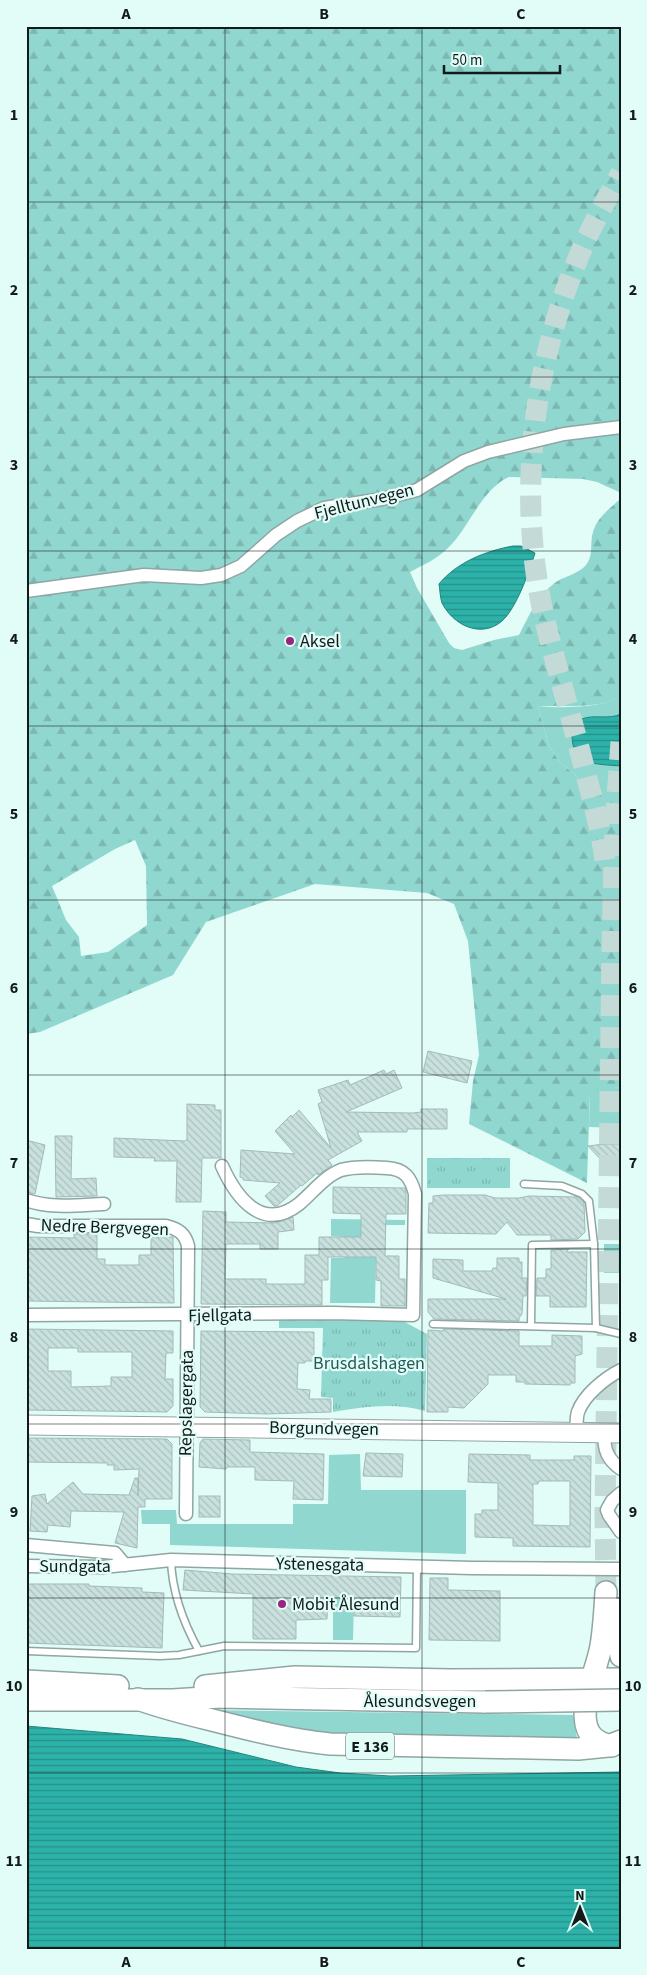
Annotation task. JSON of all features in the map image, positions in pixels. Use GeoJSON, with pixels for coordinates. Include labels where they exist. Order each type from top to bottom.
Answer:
{"type":"FeatureCollection","features":[{"type":"Feature","properties":{"kind":"highway"},"geometry":{"type":"LineString","coordinates":[[592,1680],[601,1647],[605,1616],[611,1591],[621,1656]]}},
{"type":"Feature","properties":{"kind":"highway","name":"E 136"},"geometry":{"type":"LineString","coordinates":[[173,1691],[271,1678],[295,1677],[621,1679]]}},
{"type":"Feature","properties":{"kind":"highway","name":"Ålesundsvegen"},"geometry":{"type":"LineString","coordinates":[[31,1679],[173,1691],[220,1697]]}},
{"type":"Feature","properties":{"kind":"highway","name":"E 136"},"geometry":{"type":"LineString","coordinates":[[592,1680],[585,1707],[587,1726],[594,1740],[601,1745],[617,1745]]}},
{"type":"Feature","properties":{"kind":"highway","name":"Ålesundsvegen"},"geometry":{"type":"LineString","coordinates":[[26,1700],[172,1700],[220,1697],[485,1702],[621,1700]]}},
{"type":"Feature","properties":{"kind":"highway","name":"E 136"},"geometry":{"type":"LineString","coordinates":[[138,1699],[177,1712],[246,1729],[295,1740],[330,1744],[578,1749],[617,1745]]}},
{"type":"Feature","properties":{"kind":"main road","name":"Borgundvegen"},"geometry":{"type":"LineString","coordinates":[[26,1425],[612,1432]]}},
{"type":"Feature","properties":{"kind":"street","name":"Fjelltunvegen"},"geometry":{"type":"LineString","coordinates":[[26,591],[144,575],[201,578],[221,575],[241,566],[276,536],[319,510],[390,498],[417,490],[464,460],[488,452],[564,434],[621,427]]}},
{"type":"Feature","properties":{"kind":"street","name":"Fjellgata"},"geometry":{"type":"LineString","coordinates":[[26,1315],[332,1313],[413,1315],[415,1194],[411,1180],[406,1174],[391,1168],[375,1167],[341,1170],[326,1180],[294,1208],[280,1213],[266,1214],[254,1211],[244,1202],[228,1180],[222,1166]]}},
{"type":"Feature","properties":{"kind":"street"},"geometry":{"type":"LineString","coordinates":[[26,1200],[38,1204],[59,1206],[104,1204]]}},
{"type":"Feature","properties":{"kind":"street","name":"Nedre Bergvegen"},"geometry":{"type":"LineString","coordinates":[[26,1224],[38,1226],[166,1226],[182,1233]]}},
{"type":"Feature","properties":{"kind":"street","name":"Repslagergata"},"geometry":{"type":"LineString","coordinates":[[182,1233],[186,1238],[188,1246],[186,1514]]}},
{"type":"Feature","properties":{"kind":"street"},"geometry":{"type":"LineString","coordinates":[[576,1432],[578,1412],[583,1404],[600,1385],[621,1370]]}},
{"type":"Feature","properties":{"kind":"street"},"geometry":{"type":"LineString","coordinates":[[612,1432],[606,1453],[608,1458],[621,1469]]}},
{"type":"Feature","properties":{"kind":"street"},"geometry":{"type":"LineString","coordinates":[[621,1493],[612,1501],[607,1510],[621,1532]]}},
{"type":"Feature","properties":{"kind":"street"},"geometry":{"type":"LineString","coordinates":[[26,1545],[115,1553],[125,1565]]}},
{"type":"Feature","properties":{"kind":"street","name":"Ystenesgata"},"geometry":{"type":"LineString","coordinates":[[125,1565],[171,1560],[621,1569]]}},
{"type":"Feature","properties":{"kind":"street","name":"Sundgata"},"geometry":{"type":"LineString","coordinates":[[26,1566],[103,1567],[125,1565]]}},
{"type":"Feature","properties":{"kind":"lane"},"geometry":{"type":"LineString","coordinates":[[524,1184],[562,1186],[585,1197],[589,1201],[594,1244],[596,1328]]}},
{"type":"Feature","properties":{"kind":"lane"},"geometry":{"type":"LineString","coordinates":[[531,1326],[532,1245],[594,1244]]}},
{"type":"Feature","properties":{"kind":"lane"},"geometry":{"type":"LineString","coordinates":[[433,1324],[596,1328],[621,1334]]}},
{"type":"Feature","properties":{"kind":"lane"},"geometry":{"type":"LineString","coordinates":[[171,1560],[183,1618],[199,1651]]}},
{"type":"Feature","properties":{"kind":"lane"},"geometry":{"type":"LineString","coordinates":[[26,1651],[160,1656],[179,1655],[224,1646],[416,1648],[417,1566]]}},
{"type":"Feature","properties":{"kind":"green space"},"geometry":{"type":"Polygon","coordinates":[[[26,26],[621,26],[621,697],[601,704],[538,707],[549,746],[559,761],[583,782],[596,790],[621,790],[621,1087],[590,1091],[587,1183],[469,1124],[473,1081],[479,1055],[468,941],[454,904],[427,893],[315,884],[206,922],[173,975],[40,1032],[26,1034],[26,26]],[[509,477],[491,490],[455,541],[443,553],[410,572],[417,588],[449,643],[454,648],[462,650],[494,640],[519,635],[534,607],[549,588],[556,582],[578,572],[588,562],[592,536],[597,522],[619,500],[619,492],[597,482],[583,479],[509,477]],[[135,840],[115,849],[52,886],[66,920],[79,937],[81,956],[108,952],[147,925],[146,866],[135,840]]]}},
{"type":"Feature","properties":{"kind":"green space"},"geometry":{"type":"Polygon","coordinates":[[[621,697],[621,790],[596,790],[583,782],[559,761],[549,746],[538,707],[601,704],[621,697]]]}},
{"type":"Feature","properties":{"kind":"green space"},"geometry":{"type":"Polygon","coordinates":[[[621,1087],[621,1128],[589,1127],[590,1090],[621,1087]]]}},
{"type":"Feature","properties":{"kind":"green space"},"geometry":{"type":"Polygon","coordinates":[[[427,1158],[510,1158],[510,1188],[427,1188],[427,1158]]]}},
{"type":"Feature","properties":{"kind":"green space"},"geometry":{"type":"Polygon","coordinates":[[[331,1219],[405,1220],[405,1225],[386,1225],[376,1257],[375,1303],[330,1303],[331,1258],[343,1258],[344,1237],[331,1236],[331,1219]]]}},
{"type":"Feature","properties":{"kind":"green space"},"geometry":{"type":"Polygon","coordinates":[[[604,1244],[621,1244],[621,1273],[604,1273],[604,1244]]]}},
{"type":"Feature","properties":{"kind":"green space","name":"Brusdalshagen"},"geometry":{"type":"Polygon","coordinates":[[[279,1319],[401,1320],[427,1334],[425,1411],[391,1406],[333,1412],[333,1398],[321,1397],[323,1328],[279,1328],[279,1319]]]}},
{"type":"Feature","properties":{"kind":"green space"},"geometry":{"type":"Polygon","coordinates":[[[360,1454],[361,1490],[466,1490],[466,1554],[170,1545],[170,1524],[142,1524],[141,1510],[176,1510],[177,1524],[293,1524],[293,1504],[328,1504],[329,1455],[360,1454]]]}},
{"type":"Feature","properties":{"kind":"green space"},"geometry":{"type":"Polygon","coordinates":[[[333,1597],[354,1598],[353,1640],[333,1640],[333,1597]]]}},
{"type":"Feature","properties":{"kind":"green space"},"geometry":{"type":"Polygon","coordinates":[[[208,1710],[573,1715],[577,1738],[405,1738],[294,1732],[208,1710]]]}},
{"type":"Feature","properties":{"kind":"shaded area"},"geometry":{"type":"Polygon","coordinates":[[[513,546],[521,546],[535,553],[522,589],[512,608],[502,621],[485,629],[477,629],[468,627],[453,618],[442,603],[439,584],[454,569],[482,554],[513,546]]]}},
{"type":"Feature","properties":{"kind":"shaded area"},"geometry":{"type":"Polygon","coordinates":[[[621,714],[621,766],[603,765],[588,761],[576,753],[572,732],[576,724],[582,719],[591,717],[612,717],[621,714]]]}},
{"type":"Feature","properties":{"kind":"shaded area"},"geometry":{"type":"Polygon","coordinates":[[[26,1726],[182,1739],[296,1767],[340,1773],[390,1776],[621,1772],[621,1949],[26,1949],[26,1726]]]}},
{"type":"Feature","properties":{"kind":"building"},"geometry":{"type":"Polygon","coordinates":[[[428,1051],[472,1061],[467,1083],[423,1072],[428,1051]]]}},
{"type":"Feature","properties":{"kind":"building"},"geometry":{"type":"Polygon","coordinates":[[[384,1070],[386,1074],[394,1070],[402,1088],[346,1112],[413,1113],[421,1112],[421,1109],[447,1109],[447,1129],[407,1129],[407,1132],[357,1132],[362,1141],[328,1160],[332,1165],[318,1175],[317,1173],[277,1206],[274,1206],[265,1196],[280,1183],[243,1180],[240,1177],[241,1150],[295,1154],[275,1131],[291,1115],[292,1117],[299,1110],[331,1148],[318,1104],[322,1102],[318,1090],[348,1080],[350,1085],[384,1070]]]}},
{"type":"Feature","properties":{"kind":"building"},"geometry":{"type":"Polygon","coordinates":[[[187,1104],[215,1105],[215,1110],[221,1110],[221,1158],[202,1158],[201,1202],[176,1202],[177,1161],[154,1161],[155,1158],[114,1157],[114,1138],[185,1141],[187,1139],[187,1104]]]}},
{"type":"Feature","properties":{"kind":"building"},"geometry":{"type":"Polygon","coordinates":[[[55,1136],[72,1136],[71,1179],[96,1178],[97,1196],[56,1197],[55,1136]]]}},
{"type":"Feature","properties":{"kind":"building"},"geometry":{"type":"Polygon","coordinates":[[[26,1140],[45,1145],[35,1194],[26,1192],[26,1140]]]}},
{"type":"Feature","properties":{"kind":"building"},"geometry":{"type":"Polygon","coordinates":[[[621,1144],[621,1166],[603,1166],[603,1162],[588,1146],[621,1144]]]}},
{"type":"Feature","properties":{"kind":"building"},"geometry":{"type":"Polygon","coordinates":[[[333,1187],[405,1188],[406,1214],[386,1214],[385,1256],[399,1256],[399,1279],[405,1279],[405,1306],[381,1306],[381,1281],[376,1280],[376,1257],[328,1257],[328,1280],[322,1280],[322,1305],[201,1304],[203,1211],[226,1212],[226,1222],[275,1223],[293,1217],[294,1230],[278,1232],[278,1249],[260,1249],[260,1244],[226,1244],[225,1279],[266,1279],[266,1284],[305,1284],[305,1255],[319,1255],[319,1237],[361,1237],[361,1214],[333,1213],[333,1187]]]}},
{"type":"Feature","properties":{"kind":"building"},"geometry":{"type":"Polygon","coordinates":[[[485,1195],[495,1198],[529,1196],[577,1197],[584,1203],[585,1232],[578,1239],[551,1240],[551,1235],[517,1235],[507,1222],[496,1234],[428,1233],[429,1203],[433,1203],[433,1196],[485,1195]]]}},
{"type":"Feature","properties":{"kind":"building"},"geometry":{"type":"Polygon","coordinates":[[[74,1234],[97,1234],[97,1259],[105,1259],[105,1265],[139,1265],[139,1255],[151,1255],[151,1237],[173,1237],[174,1303],[26,1301],[26,1237],[74,1238],[74,1234]]]}},
{"type":"Feature","properties":{"kind":"building"},"geometry":{"type":"Polygon","coordinates":[[[569,1249],[566,1252],[587,1252],[586,1307],[550,1307],[550,1296],[536,1296],[537,1278],[546,1278],[546,1269],[551,1269],[551,1250],[569,1249]]]}},
{"type":"Feature","properties":{"kind":"building"},"geometry":{"type":"Polygon","coordinates":[[[497,1258],[519,1258],[519,1262],[522,1262],[522,1278],[527,1278],[526,1296],[523,1296],[522,1314],[519,1321],[434,1319],[428,1312],[428,1299],[506,1299],[433,1278],[433,1259],[463,1260],[463,1271],[492,1271],[493,1268],[497,1268],[497,1258]]]}},
{"type":"Feature","properties":{"kind":"building"},"geometry":{"type":"Polygon","coordinates":[[[26,1329],[173,1331],[173,1353],[166,1353],[165,1379],[173,1379],[173,1406],[167,1412],[26,1410],[26,1329]],[[48,1348],[48,1371],[71,1371],[71,1387],[111,1386],[111,1377],[132,1377],[132,1352],[78,1352],[78,1348],[48,1348]]]}},
{"type":"Feature","properties":{"kind":"building"},"geometry":{"type":"Polygon","coordinates":[[[443,1329],[519,1331],[519,1346],[552,1346],[552,1335],[582,1336],[582,1354],[575,1356],[575,1383],[570,1383],[570,1385],[525,1384],[525,1382],[516,1382],[516,1375],[488,1375],[488,1384],[464,1408],[448,1407],[448,1412],[427,1412],[428,1330],[444,1331],[443,1329]]]}},
{"type":"Feature","properties":{"kind":"building"},"geometry":{"type":"Polygon","coordinates":[[[201,1331],[314,1332],[314,1361],[298,1363],[297,1389],[310,1390],[309,1399],[331,1399],[331,1412],[266,1414],[205,1412],[200,1407],[201,1331]]]}},
{"type":"Feature","properties":{"kind":"building"},"geometry":{"type":"Polygon","coordinates":[[[26,1438],[167,1439],[172,1444],[172,1499],[145,1499],[145,1507],[138,1507],[137,1548],[115,1543],[124,1512],[71,1511],[70,1527],[48,1525],[47,1532],[30,1531],[32,1496],[45,1494],[47,1504],[73,1482],[83,1494],[129,1495],[135,1478],[138,1478],[138,1496],[139,1469],[114,1470],[114,1465],[107,1465],[108,1463],[27,1462],[26,1438]]]}},
{"type":"Feature","properties":{"kind":"building"},"geometry":{"type":"Polygon","coordinates":[[[203,1439],[250,1440],[250,1452],[324,1454],[323,1500],[293,1499],[294,1481],[255,1480],[255,1467],[227,1467],[226,1469],[199,1467],[200,1443],[203,1439]]]}},
{"type":"Feature","properties":{"kind":"building"},"geometry":{"type":"Polygon","coordinates":[[[366,1453],[403,1454],[402,1477],[363,1476],[366,1453]]]}},
{"type":"Feature","properties":{"kind":"building"},"geometry":{"type":"Polygon","coordinates":[[[469,1454],[530,1455],[530,1460],[574,1460],[574,1456],[591,1456],[590,1547],[513,1546],[513,1538],[475,1537],[475,1514],[482,1514],[482,1510],[498,1510],[498,1483],[468,1482],[469,1454]],[[539,1481],[538,1484],[533,1484],[533,1525],[570,1526],[570,1481],[539,1481]]]}},
{"type":"Feature","properties":{"kind":"building"},"geometry":{"type":"Polygon","coordinates":[[[199,1496],[220,1496],[220,1517],[199,1517],[199,1496]]]}},
{"type":"Feature","properties":{"kind":"building"},"geometry":{"type":"Polygon","coordinates":[[[185,1570],[232,1574],[401,1577],[400,1617],[354,1616],[354,1598],[328,1597],[327,1619],[296,1620],[296,1639],[253,1639],[253,1594],[183,1590],[185,1570]]]}},
{"type":"Feature","properties":{"kind":"building"},"geometry":{"type":"Polygon","coordinates":[[[430,1578],[448,1578],[448,1590],[500,1591],[500,1641],[429,1640],[430,1578]]]}},
{"type":"Feature","properties":{"kind":"building"},"geometry":{"type":"Polygon","coordinates":[[[26,1584],[89,1584],[89,1586],[142,1588],[142,1592],[164,1593],[162,1648],[26,1643],[26,1584]]]}},
{"type":"Feature","properties":{"kind":"tunnel"},"geometry":{"type":"LineString","coordinates":[[605,860],[594,804],[555,662],[537,580],[532,534],[531,487],[533,441],[539,394],[548,349],[561,304],[577,261],[621,173]]}},
{"type":"Feature","properties":{"kind":"tunnel"},"geometry":{"type":"LineString","coordinates":[[606,1592],[605,1515],[612,941],[615,824],[621,742]]}},
{"type":"Feature","properties":{"kind":"place","name":"Aksel"},"geometry":{"type":"Point","coordinates":[290,641]}},
{"type":"Feature","properties":{"kind":"place","name":"Mobit Ålesund"},"geometry":{"type":"Point","coordinates":[282,1604]}}]}
